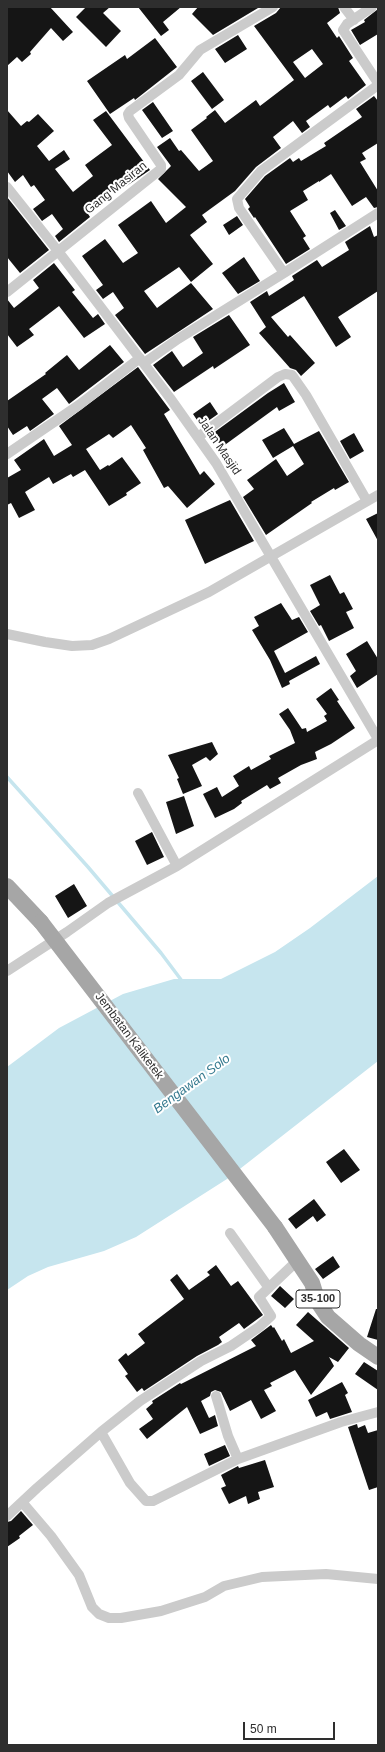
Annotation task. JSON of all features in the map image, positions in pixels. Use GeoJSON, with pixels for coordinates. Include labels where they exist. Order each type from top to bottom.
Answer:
{"type":"FeatureCollection","features":[{"type":"Feature","properties":{"kind":"main road","name":"Jembatan Kaliketek"},"geometry":{"type":"LineString","coordinates":[[7,886],[41,922],[275,1227],[297,1261]]}},
{"type":"Feature","properties":{"kind":"main road","name":"35-100"},"geometry":{"type":"LineString","coordinates":[[297,1261],[312,1283],[318,1302],[328,1317],[378,1357]]}},
{"type":"Feature","properties":{"kind":"street","name":"Gang Masiran"},"geometry":{"type":"LineString","coordinates":[[8,288],[58,251],[161,169],[161,165],[129,118],[128,114],[130,110],[179,75],[200,50],[273,7]]}},
{"type":"Feature","properties":{"kind":"street"},"geometry":{"type":"LineString","coordinates":[[344,7],[354,20]]}},
{"type":"Feature","properties":{"kind":"street"},"geometry":{"type":"LineString","coordinates":[[284,273],[239,208],[237,199],[252,184],[261,171],[378,84],[344,34],[343,27],[372,7]]}},
{"type":"Feature","properties":{"kind":"street","name":"Jalan Masjid"},"geometry":{"type":"LineString","coordinates":[[7,187],[58,251],[198,437],[216,464],[378,739]]}},
{"type":"Feature","properties":{"kind":"street"},"geometry":{"type":"LineString","coordinates":[[7,454],[79,406],[142,361],[378,213]]}},
{"type":"Feature","properties":{"kind":"street"},"geometry":{"type":"LineString","coordinates":[[198,437],[278,377],[285,374],[292,375],[306,395],[367,501]]}},
{"type":"Feature","properties":{"kind":"street"},"geometry":{"type":"LineString","coordinates":[[7,634],[65,645],[92,645],[109,640],[209,592],[378,495]]}},
{"type":"Feature","properties":{"kind":"street"},"geometry":{"type":"LineString","coordinates":[[7,971],[67,932],[108,902],[177,866],[378,739]]}},
{"type":"Feature","properties":{"kind":"street"},"geometry":{"type":"LineString","coordinates":[[138,793],[177,866]]}},
{"type":"Feature","properties":{"kind":"street"},"geometry":{"type":"LineString","coordinates":[[230,1233],[269,1288]]}},
{"type":"Feature","properties":{"kind":"street"},"geometry":{"type":"LineString","coordinates":[[7,1516],[101,1432],[140,1401],[201,1361],[232,1346],[259,1327],[271,1316],[259,1296],[297,1261]]}},
{"type":"Feature","properties":{"kind":"street"},"geometry":{"type":"LineString","coordinates":[[216,1396],[228,1436],[238,1459]]}},
{"type":"Feature","properties":{"kind":"street"},"geometry":{"type":"LineString","coordinates":[[101,1432],[130,1483],[146,1501],[153,1501],[238,1459],[341,1422],[378,1412]]}},
{"type":"Feature","properties":{"kind":"street"},"geometry":{"type":"LineString","coordinates":[[22,1502],[51,1536],[79,1575],[92,1607],[99,1614],[109,1618],[121,1618],[161,1610],[205,1597],[224,1586],[262,1577],[326,1574],[378,1579]]}},
{"type":"Feature","properties":{"kind":"water","name":"Bengawan Solo"},"geometry":{"type":"Polygon","coordinates":[[[378,876],[378,1061],[227,1179],[136,1237],[104,1251],[48,1267],[28,1276],[7,1290],[7,1067],[59,1028],[123,994],[174,979],[221,979],[275,952],[310,928],[378,876]]]}},
{"type":"Feature","properties":{"kind":"building"},"geometry":{"type":"Polygon","coordinates":[[[7,7],[50,7],[73,32],[63,41],[51,28],[30,52],[31,54],[22,62],[17,57],[7,66],[7,7]]]}},
{"type":"Feature","properties":{"kind":"building"},"geometry":{"type":"Polygon","coordinates":[[[86,7],[110,7],[103,13],[121,31],[106,47],[76,17],[86,7]]]}},
{"type":"Feature","properties":{"kind":"building"},"geometry":{"type":"Polygon","coordinates":[[[138,7],[181,7],[163,22],[169,30],[161,36],[138,7]]]}},
{"type":"Feature","properties":{"kind":"building"},"geometry":{"type":"Polygon","coordinates":[[[198,7],[258,8],[213,35],[192,14],[198,7]]]}},
{"type":"Feature","properties":{"kind":"building"},"geometry":{"type":"Polygon","coordinates":[[[281,7],[338,7],[340,13],[327,23],[337,38],[339,36],[353,58],[349,61],[366,85],[348,99],[346,96],[330,108],[328,105],[306,121],[310,127],[302,133],[293,121],[273,137],[281,148],[256,167],[235,191],[202,215],[207,222],[190,235],[213,264],[191,282],[179,267],[144,291],[157,308],[191,283],[213,309],[145,354],[115,315],[124,308],[113,292],[103,299],[96,290],[103,285],[82,256],[105,239],[123,263],[138,253],[118,225],[151,201],[166,223],[186,207],[158,179],[171,166],[157,147],[170,138],[179,151],[181,150],[199,171],[213,161],[191,130],[215,110],[225,123],[256,100],[260,106],[294,80],[254,26],[276,13],[281,7]],[[312,49],[293,62],[305,78],[323,64],[312,49]]]}},
{"type":"Feature","properties":{"kind":"building"},"geometry":{"type":"Polygon","coordinates":[[[378,9],[378,34],[360,45],[351,30],[365,22],[364,20],[378,9]]]}},
{"type":"Feature","properties":{"kind":"building"},"geometry":{"type":"Polygon","coordinates":[[[238,35],[247,49],[225,63],[215,49],[238,35]]]}},
{"type":"Feature","properties":{"kind":"building"},"geometry":{"type":"Polygon","coordinates":[[[155,38],[177,67],[135,100],[134,98],[110,114],[87,81],[125,55],[127,59],[155,38]]]}},
{"type":"Feature","properties":{"kind":"building"},"geometry":{"type":"Polygon","coordinates":[[[203,72],[224,100],[212,109],[191,81],[203,72]]]}},
{"type":"Feature","properties":{"kind":"building"},"geometry":{"type":"Polygon","coordinates":[[[374,96],[378,101],[378,143],[362,153],[366,159],[360,162],[378,191],[378,207],[374,208],[366,197],[352,206],[331,174],[319,181],[303,191],[308,200],[290,211],[306,236],[303,238],[310,249],[286,264],[255,217],[254,218],[248,209],[250,207],[245,199],[265,176],[290,158],[293,162],[299,158],[301,161],[326,146],[324,143],[362,117],[356,109],[374,96]]]}},
{"type":"Feature","properties":{"kind":"building"},"geometry":{"type":"Polygon","coordinates":[[[153,102],[173,131],[162,138],[142,110],[153,102]]]}},
{"type":"Feature","properties":{"kind":"building"},"geometry":{"type":"Polygon","coordinates":[[[7,110],[21,126],[27,121],[29,122],[38,114],[54,131],[37,146],[49,161],[64,150],[70,159],[55,169],[73,192],[93,176],[85,165],[112,145],[93,120],[106,111],[150,170],[125,187],[122,183],[104,197],[87,212],[90,217],[59,242],[55,236],[63,229],[52,214],[42,221],[33,209],[45,200],[34,185],[31,187],[23,175],[15,182],[7,171],[7,110]]]}},
{"type":"Feature","properties":{"kind":"building"},"geometry":{"type":"Polygon","coordinates":[[[7,197],[49,250],[20,273],[7,257],[7,197]]]}},
{"type":"Feature","properties":{"kind":"building"},"geometry":{"type":"Polygon","coordinates":[[[335,210],[346,226],[339,230],[330,213],[335,210]]]}},
{"type":"Feature","properties":{"kind":"building"},"geometry":{"type":"Polygon","coordinates":[[[237,216],[243,225],[229,235],[223,225],[237,216]]]}},
{"type":"Feature","properties":{"kind":"building"},"geometry":{"type":"Polygon","coordinates":[[[370,226],[374,237],[378,235],[378,291],[338,317],[351,337],[336,347],[304,296],[271,317],[288,337],[290,335],[315,363],[301,376],[296,370],[290,368],[259,333],[266,327],[250,302],[267,291],[269,296],[294,280],[292,276],[317,260],[322,267],[349,250],[345,242],[370,226]]]}},
{"type":"Feature","properties":{"kind":"building"},"geometry":{"type":"Polygon","coordinates":[[[244,257],[260,281],[238,294],[222,273],[244,257]]]}},
{"type":"Feature","properties":{"kind":"building"},"geometry":{"type":"Polygon","coordinates":[[[54,263],[75,290],[72,292],[93,318],[98,314],[105,324],[84,338],[59,306],[29,329],[34,335],[17,347],[7,334],[7,299],[14,308],[39,288],[33,280],[54,263]]]}},
{"type":"Feature","properties":{"kind":"building"},"geometry":{"type":"Polygon","coordinates":[[[229,315],[250,345],[214,369],[213,366],[174,392],[153,365],[172,351],[183,367],[203,353],[193,337],[229,315]]]}},
{"type":"Feature","properties":{"kind":"building"},"geometry":{"type":"Polygon","coordinates":[[[110,345],[124,362],[69,404],[57,388],[42,399],[54,414],[30,431],[27,426],[13,435],[7,426],[7,401],[46,374],[45,373],[67,355],[79,370],[110,345]]]}},
{"type":"Feature","properties":{"kind":"building"},"geometry":{"type":"Polygon","coordinates":[[[138,367],[170,410],[164,414],[200,475],[204,471],[215,484],[187,508],[168,486],[164,488],[143,450],[146,448],[131,425],[113,438],[109,434],[86,449],[100,470],[122,457],[141,483],[126,493],[127,495],[109,506],[85,470],[73,477],[71,474],[53,484],[49,477],[25,492],[35,510],[19,518],[11,503],[7,505],[7,478],[21,470],[14,460],[44,439],[54,456],[72,445],[59,426],[138,367]]]}},
{"type":"Feature","properties":{"kind":"building"},"geometry":{"type":"Polygon","coordinates":[[[284,383],[295,402],[279,411],[277,407],[222,447],[212,434],[284,383]]]}},
{"type":"Feature","properties":{"kind":"building"},"geometry":{"type":"Polygon","coordinates":[[[210,402],[218,414],[201,426],[193,414],[210,402]]]}},
{"type":"Feature","properties":{"kind":"building"},"geometry":{"type":"Polygon","coordinates":[[[284,428],[294,444],[319,431],[349,482],[335,490],[334,488],[311,502],[312,503],[266,535],[243,497],[254,489],[247,480],[276,459],[287,476],[304,464],[293,446],[273,458],[262,440],[284,428]]]}},
{"type":"Feature","properties":{"kind":"building"},"geometry":{"type":"Polygon","coordinates":[[[354,433],[364,451],[350,459],[340,441],[354,433]]]}},
{"type":"Feature","properties":{"kind":"building"},"geometry":{"type":"Polygon","coordinates":[[[230,500],[254,541],[205,564],[185,520],[230,500]]]}},
{"type":"Feature","properties":{"kind":"building"},"geometry":{"type":"Polygon","coordinates":[[[378,513],[378,541],[366,519],[378,513]]]}},
{"type":"Feature","properties":{"kind":"building"},"geometry":{"type":"Polygon","coordinates":[[[330,575],[340,594],[344,592],[353,609],[346,612],[354,628],[329,641],[321,625],[319,626],[310,611],[320,605],[310,585],[330,575]]]}},
{"type":"Feature","properties":{"kind":"building"},"geometry":{"type":"Polygon","coordinates":[[[281,603],[292,620],[299,617],[308,632],[274,651],[285,673],[316,656],[320,664],[289,681],[290,684],[282,688],[270,660],[252,630],[259,626],[254,617],[281,603]]]}},
{"type":"Feature","properties":{"kind":"building"},"geometry":{"type":"Polygon","coordinates":[[[367,641],[378,659],[378,674],[357,688],[350,676],[356,671],[346,654],[367,641]]]}},
{"type":"Feature","properties":{"kind":"building"},"geometry":{"type":"Polygon","coordinates":[[[331,688],[339,700],[337,701],[355,728],[331,744],[315,752],[317,759],[301,765],[278,778],[281,783],[270,789],[267,785],[241,801],[242,803],[234,809],[215,818],[203,794],[217,787],[222,797],[239,786],[233,776],[249,766],[251,770],[271,759],[269,756],[295,743],[290,730],[279,714],[288,708],[302,729],[306,728],[307,732],[327,721],[324,716],[327,714],[316,699],[331,688]]]}},
{"type":"Feature","properties":{"kind":"building"},"geometry":{"type":"Polygon","coordinates":[[[212,742],[218,754],[210,761],[206,757],[192,765],[202,786],[183,794],[177,779],[179,778],[168,755],[212,742]]]}},
{"type":"Feature","properties":{"kind":"building"},"geometry":{"type":"Polygon","coordinates":[[[184,796],[194,826],[176,834],[166,802],[184,796]]]}},
{"type":"Feature","properties":{"kind":"building"},"geometry":{"type":"Polygon","coordinates":[[[152,832],[164,857],[147,865],[135,841],[152,832]]]}},
{"type":"Feature","properties":{"kind":"building"},"geometry":{"type":"Polygon","coordinates":[[[74,884],[87,906],[68,918],[55,896],[74,884]]]}},
{"type":"Feature","properties":{"kind":"building"},"geometry":{"type":"Polygon","coordinates":[[[344,1149],[360,1170],[341,1183],[326,1162],[344,1149]]]}},
{"type":"Feature","properties":{"kind":"building"},"geometry":{"type":"Polygon","coordinates":[[[314,1199],[326,1215],[317,1222],[313,1216],[296,1229],[288,1219],[314,1199]]]}},
{"type":"Feature","properties":{"kind":"building"},"geometry":{"type":"Polygon","coordinates":[[[333,1256],[340,1267],[323,1279],[315,1269],[333,1256]]]}},
{"type":"Feature","properties":{"kind":"building"},"geometry":{"type":"Polygon","coordinates":[[[216,1265],[231,1286],[238,1281],[263,1315],[244,1329],[239,1323],[219,1337],[222,1342],[218,1345],[197,1356],[144,1391],[142,1388],[137,1392],[125,1376],[128,1374],[118,1360],[126,1353],[128,1356],[145,1343],[138,1334],[184,1299],[170,1280],[177,1274],[189,1290],[210,1275],[207,1272],[216,1265]]]}},
{"type":"Feature","properties":{"kind":"building"},"geometry":{"type":"Polygon","coordinates":[[[280,1286],[294,1299],[285,1308],[271,1296],[280,1286]]]}},
{"type":"Feature","properties":{"kind":"building"},"geometry":{"type":"Polygon","coordinates":[[[376,1309],[378,1309],[378,1340],[367,1337],[376,1309]]]}},
{"type":"Feature","properties":{"kind":"building"},"geometry":{"type":"Polygon","coordinates":[[[308,1312],[349,1348],[338,1362],[329,1357],[334,1366],[311,1395],[295,1370],[270,1383],[272,1386],[264,1390],[276,1411],[261,1419],[251,1400],[230,1411],[221,1392],[215,1390],[211,1392],[210,1396],[201,1401],[209,1418],[215,1415],[218,1426],[200,1434],[187,1407],[147,1439],[139,1429],[153,1419],[146,1409],[153,1403],[152,1401],[180,1383],[181,1384],[256,1346],[251,1340],[271,1325],[273,1328],[274,1327],[282,1341],[284,1339],[291,1353],[314,1341],[296,1325],[308,1312]]]}},
{"type":"Feature","properties":{"kind":"building"},"geometry":{"type":"Polygon","coordinates":[[[364,1362],[378,1371],[378,1390],[355,1374],[364,1362]]]}},
{"type":"Feature","properties":{"kind":"building"},"geometry":{"type":"Polygon","coordinates":[[[342,1382],[348,1393],[345,1395],[352,1412],[330,1419],[327,1412],[316,1417],[308,1400],[342,1382]]]}},
{"type":"Feature","properties":{"kind":"building"},"geometry":{"type":"Polygon","coordinates":[[[357,1424],[358,1428],[365,1425],[368,1433],[378,1430],[378,1487],[369,1490],[348,1427],[357,1424]]]}},
{"type":"Feature","properties":{"kind":"building"},"geometry":{"type":"Polygon","coordinates":[[[225,1445],[230,1456],[209,1466],[204,1454],[225,1445]]]}},
{"type":"Feature","properties":{"kind":"building"},"geometry":{"type":"Polygon","coordinates":[[[265,1460],[274,1487],[258,1492],[260,1499],[248,1504],[246,1496],[229,1504],[221,1488],[226,1486],[221,1475],[238,1466],[239,1468],[265,1460]]]}},
{"type":"Feature","properties":{"kind":"building"},"geometry":{"type":"Polygon","coordinates":[[[21,1511],[33,1525],[19,1536],[20,1538],[7,1547],[7,1522],[11,1521],[21,1511]]]}},
{"type":"Feature","properties":{"kind":"waterway"},"geometry":{"type":"LineString","coordinates":[[7,777],[88,867],[161,953],[182,981]]}}]}
